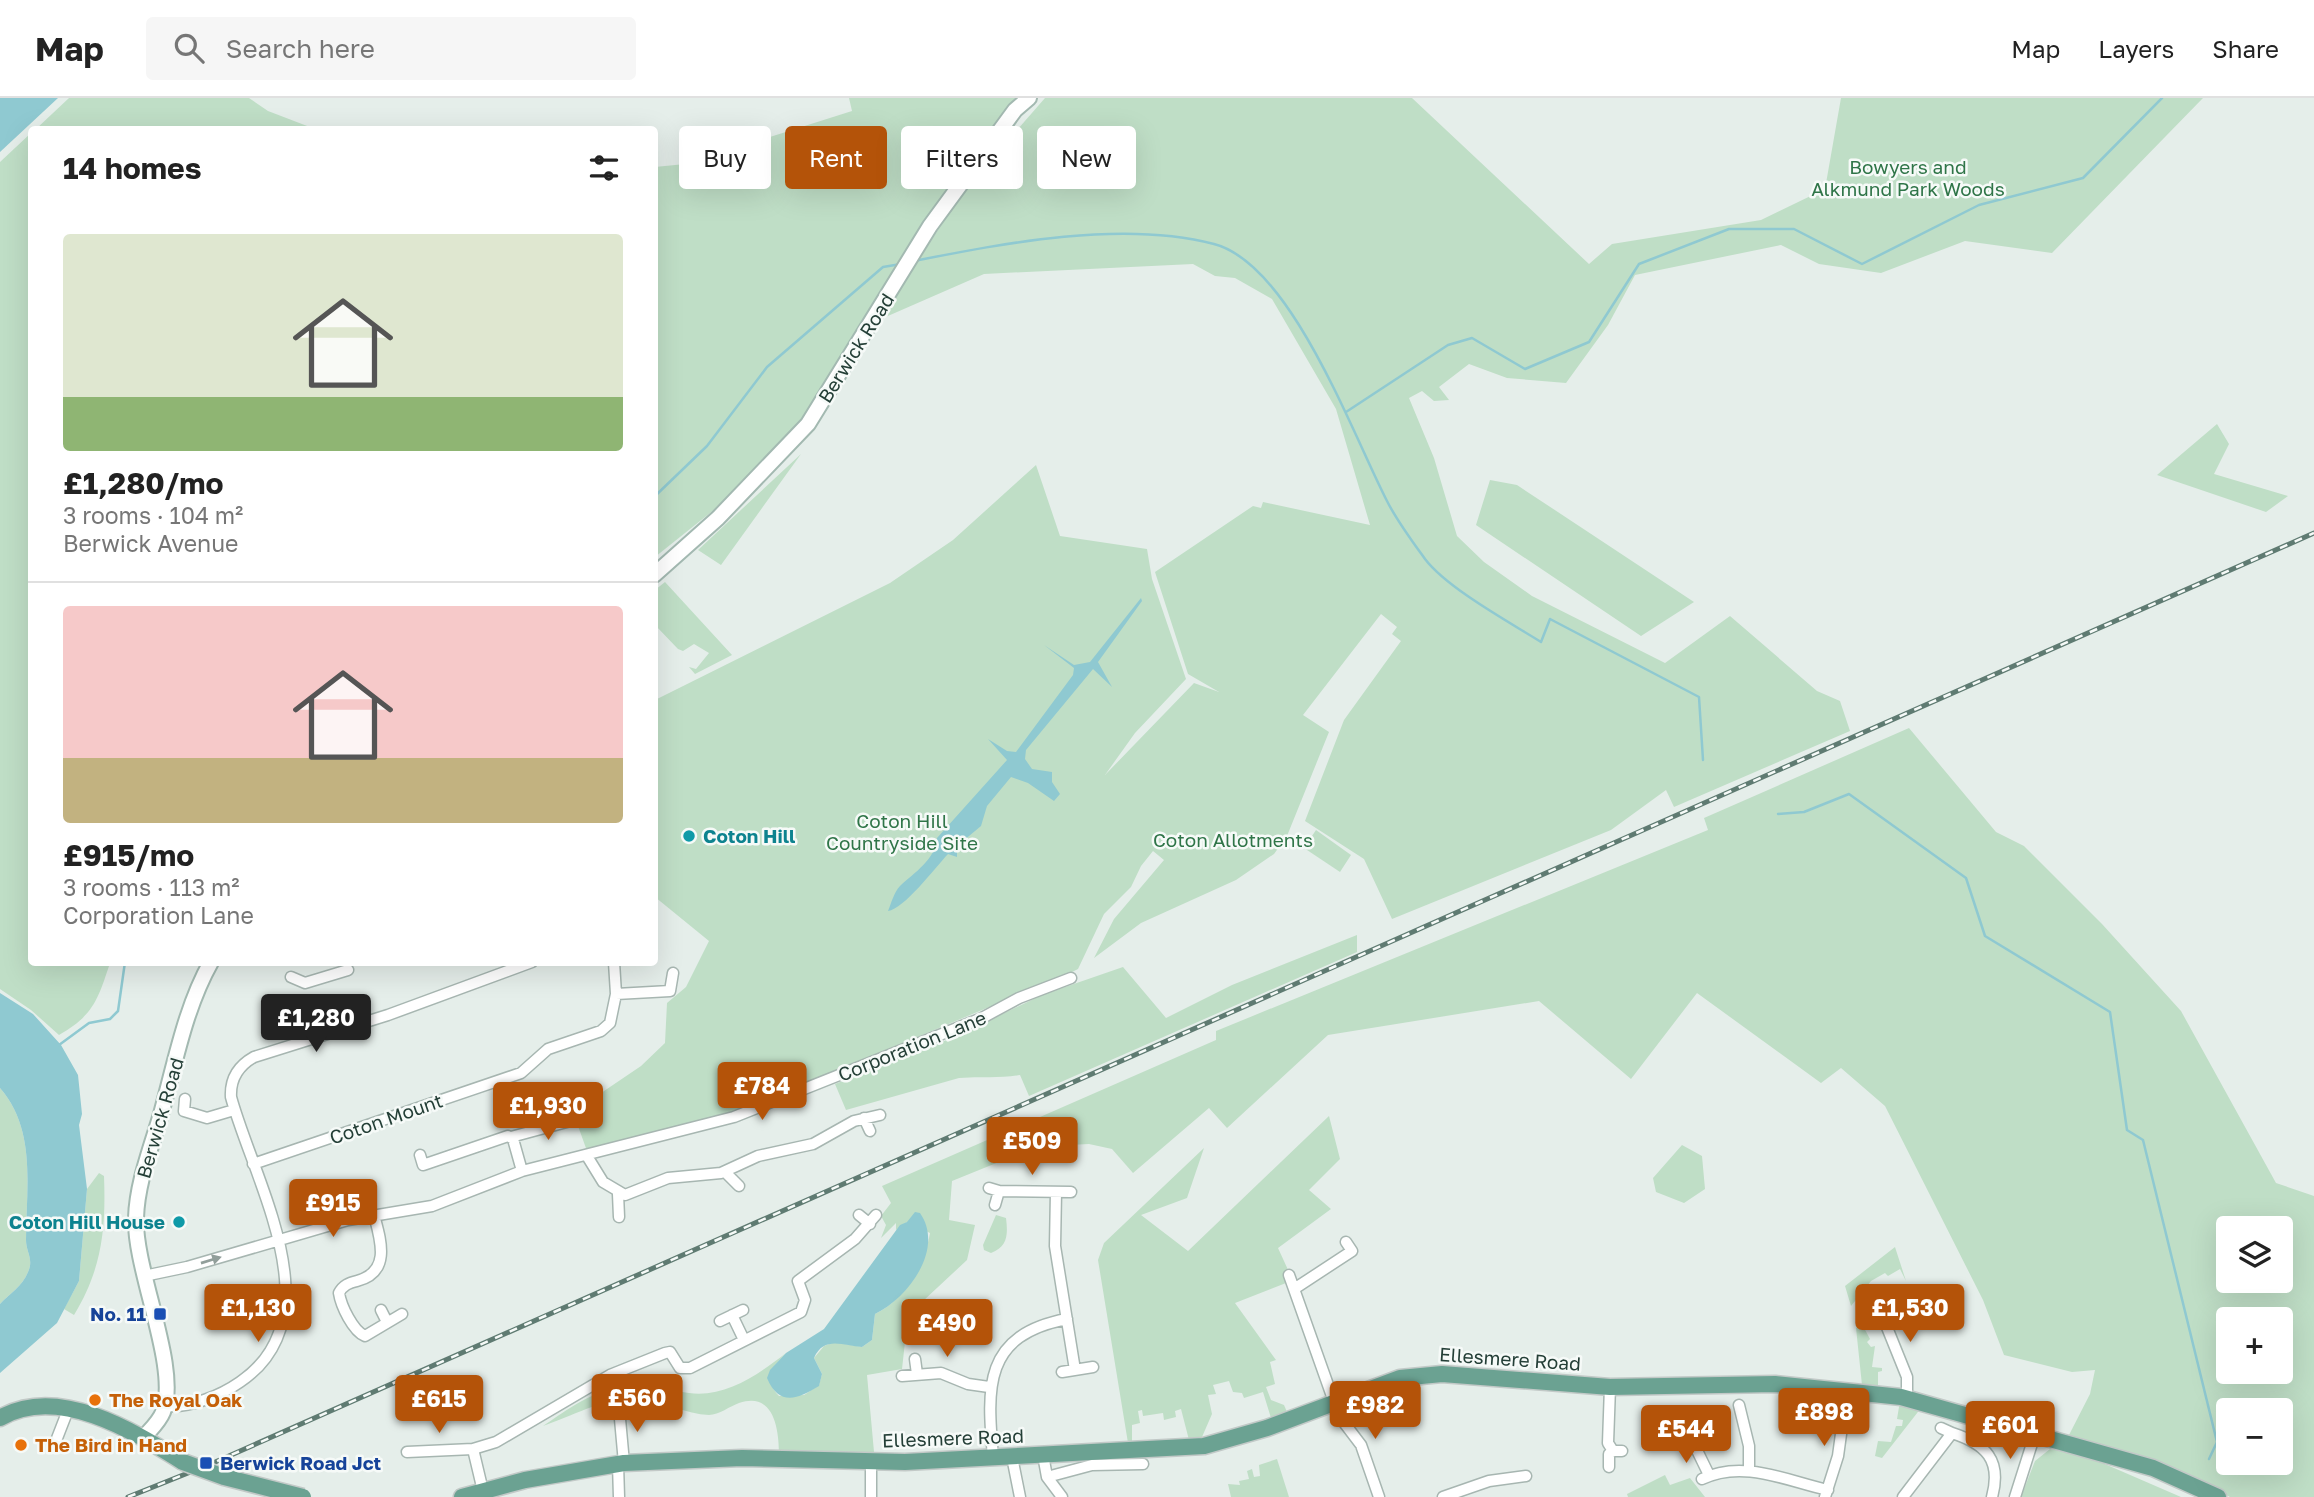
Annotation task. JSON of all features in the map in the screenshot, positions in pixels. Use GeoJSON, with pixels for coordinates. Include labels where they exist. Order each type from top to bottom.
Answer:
{"type":"FeatureCollection","features":[{"type":"Feature","properties":{"kind":"main road","name":"Berwick Road"},"geometry":{"type":"LineString","coordinates":[[658,571],[718,517],[808,424],[930,226],[1015,110],[1029,98]]}},
{"type":"Feature","properties":{"kind":"main road","name":"Berwick Road"},"geometry":{"type":"LineString","coordinates":[[165,1406],[164,1370],[136,1244],[136,1217],[141,1181],[182,1037],[206,966]]}},
{"type":"Feature","properties":{"kind":"main road","name":"Ellesmere Road"},"geometry":{"type":"LineString","coordinates":[[462,1497],[525,1480],[621,1464],[742,1458],[871,1462],[1204,1446],[1267,1427],[1334,1400],[1418,1375],[1610,1387],[1775,1384],[1907,1398],[2153,1468],[2218,1497]]}},
{"type":"Feature","properties":{"kind":"main road"},"geometry":{"type":"LineString","coordinates":[[0,1418],[18,1408],[29,1406],[68,1410],[113,1421],[184,1462],[224,1477],[303,1497]]}},
{"type":"Feature","properties":{"kind":"main road"},"geometry":{"type":"LineString","coordinates":[[144,1437],[158,1421],[165,1406]]}},
{"type":"Feature","properties":{"kind":"street"},"geometry":{"type":"LineString","coordinates":[[165,1406],[189,1403],[223,1392],[252,1373],[271,1352],[283,1326],[288,1293],[277,1239],[234,1110],[231,1083],[239,1070],[254,1057],[388,1015],[521,966]]}},
{"type":"Feature","properties":{"kind":"street","name":"Coton Mount"},"geometry":{"type":"LineString","coordinates":[[253,1164],[527,1071],[548,1049],[606,1028],[613,1018],[616,994],[614,966]]}},
{"type":"Feature","properties":{"kind":"street"},"geometry":{"type":"LineString","coordinates":[[290,977],[305,983],[348,970]]}},
{"type":"Feature","properties":{"kind":"street"},"geometry":{"type":"LineString","coordinates":[[616,994],[670,991],[674,973]]}},
{"type":"Feature","properties":{"kind":"street","name":"Corporation Lane"},"geometry":{"type":"LineString","coordinates":[[144,1276],[187,1267],[277,1239],[374,1215],[432,1206],[522,1171],[734,1117],[982,1018],[1019,998],[1071,978]]}},
{"type":"Feature","properties":{"kind":"street"},"geometry":{"type":"LineString","coordinates":[[185,1099],[184,1111],[207,1118],[234,1110]]}},
{"type":"Feature","properties":{"kind":"street"},"geometry":{"type":"LineString","coordinates":[[587,1156],[596,1175],[618,1194],[631,1194],[677,1176],[725,1172],[758,1157],[813,1144],[864,1118],[880,1115]]}},
{"type":"Feature","properties":{"kind":"street"},"geometry":{"type":"LineString","coordinates":[[864,1118],[870,1131]]}},
{"type":"Feature","properties":{"kind":"street"},"geometry":{"type":"LineString","coordinates":[[420,1155],[423,1165],[494,1139],[574,1120]]}},
{"type":"Feature","properties":{"kind":"street"},"geometry":{"type":"LineString","coordinates":[[511,1137],[522,1171]]}},
{"type":"Feature","properties":{"kind":"street"},"geometry":{"type":"LineString","coordinates":[[725,1172],[739,1186]]}},
{"type":"Feature","properties":{"kind":"street"},"geometry":{"type":"LineString","coordinates":[[995,1205],[994,1190],[1071,1192]]}},
{"type":"Feature","properties":{"kind":"street"},"geometry":{"type":"LineString","coordinates":[[1056,1192],[1055,1246],[1075,1370]]}},
{"type":"Feature","properties":{"kind":"street"},"geometry":{"type":"LineString","coordinates":[[618,1194],[620,1217]]}},
{"type":"Feature","properties":{"kind":"street"},"geometry":{"type":"LineString","coordinates":[[374,1215],[382,1245],[380,1265],[369,1277],[344,1286],[339,1297],[362,1335],[377,1331],[402,1314]]}},
{"type":"Feature","properties":{"kind":"street"},"geometry":{"type":"LineString","coordinates":[[407,1452],[473,1449],[496,1442],[610,1375],[670,1352],[681,1368],[685,1369],[801,1312],[805,1308],[805,1300],[798,1281],[855,1239],[873,1219],[859,1215]]}},
{"type":"Feature","properties":{"kind":"street"},"geometry":{"type":"LineString","coordinates":[[1294,1289],[1352,1250]]}},
{"type":"Feature","properties":{"kind":"street"},"geometry":{"type":"LineString","coordinates":[[1289,1275],[1339,1416],[1360,1446],[1379,1497]]}},
{"type":"Feature","properties":{"kind":"street"},"geometry":{"type":"LineString","coordinates":[[1867,1314],[1880,1310],[1893,1296]]}},
{"type":"Feature","properties":{"kind":"street"},"geometry":{"type":"LineString","coordinates":[[381,1310],[387,1322]]}},
{"type":"Feature","properties":{"kind":"street"},"geometry":{"type":"LineString","coordinates":[[720,1321],[743,1310]]}},
{"type":"Feature","properties":{"kind":"street"},"geometry":{"type":"LineString","coordinates":[[1880,1310],[1907,1377],[1907,1398]]}},
{"type":"Feature","properties":{"kind":"street"},"geometry":{"type":"LineString","coordinates":[[732,1315],[744,1340]]}},
{"type":"Feature","properties":{"kind":"street"},"geometry":{"type":"LineString","coordinates":[[993,1457],[989,1387],[997,1364],[1013,1342],[1041,1325],[1067,1319]]}},
{"type":"Feature","properties":{"kind":"street"},"geometry":{"type":"LineString","coordinates":[[915,1359],[917,1374]]}},
{"type":"Feature","properties":{"kind":"street"},"geometry":{"type":"LineString","coordinates":[[1062,1372],[1093,1367]]}},
{"type":"Feature","properties":{"kind":"street"},"geometry":{"type":"LineString","coordinates":[[902,1376],[950,1374],[968,1384],[989,1387]]}},
{"type":"Feature","properties":{"kind":"street"},"geometry":{"type":"LineString","coordinates":[[1609,1467],[1609,1454],[1617,1451],[1608,1437],[1610,1387]]}},
{"type":"Feature","properties":{"kind":"street"},"geometry":{"type":"LineString","coordinates":[[1743,1407],[1749,1446],[1749,1471]]}},
{"type":"Feature","properties":{"kind":"street"},"geometry":{"type":"LineString","coordinates":[[619,1408],[620,1497]]}},
{"type":"Feature","properties":{"kind":"street"},"geometry":{"type":"LineString","coordinates":[[54,1446],[68,1410]]}},
{"type":"Feature","properties":{"kind":"street"},"geometry":{"type":"LineString","coordinates":[[1692,1440],[1706,1477],[1734,1470],[1749,1471],[1826,1494],[1849,1413],[1833,1411]]}},
{"type":"Feature","properties":{"kind":"street"},"geometry":{"type":"LineString","coordinates":[[1941,1428],[1969,1438],[1987,1452],[1997,1477],[1992,1497]]}},
{"type":"Feature","properties":{"kind":"street"},"geometry":{"type":"LineString","coordinates":[[1903,1497],[1952,1433]]}},
{"type":"Feature","properties":{"kind":"street"},"geometry":{"type":"LineString","coordinates":[[2015,1497],[2035,1434]]}},
{"type":"Feature","properties":{"kind":"street"},"geometry":{"type":"LineString","coordinates":[[419,1437],[420,1450]]}},
{"type":"Feature","properties":{"kind":"street"},"geometry":{"type":"LineString","coordinates":[[473,1449],[483,1491]]}},
{"type":"Feature","properties":{"kind":"street"},"geometry":{"type":"LineString","coordinates":[[1043,1455],[1047,1477],[1062,1497]]}},
{"type":"Feature","properties":{"kind":"street"},"geometry":{"type":"LineString","coordinates":[[1012,1457],[1020,1497]]}},
{"type":"Feature","properties":{"kind":"street"},"geometry":{"type":"LineString","coordinates":[[871,1462],[871,1497]]}},
{"type":"Feature","properties":{"kind":"street"},"geometry":{"type":"LineString","coordinates":[[1047,1477],[1075,1467],[1143,1464]]}},
{"type":"Feature","properties":{"kind":"street"},"geometry":{"type":"LineString","coordinates":[[1443,1497],[1489,1481],[1526,1476]]}},
{"type":"Feature","properties":{"kind":"green space"},"geometry":{"type":"Polygon","coordinates":[[[69,98],[249,98],[268,111],[307,126],[39,126],[69,98]]]}},
{"type":"Feature","properties":{"kind":"green space"},"geometry":{"type":"Polygon","coordinates":[[[849,98],[1018,98],[995,126],[901,126],[901,189],[948,189],[809,415],[760,473],[658,555],[658,167],[679,165],[679,189],[771,189],[771,137],[785,132],[785,189],[887,189],[887,126],[805,126],[852,111],[849,98]]]}},
{"type":"Feature","properties":{"kind":"green space"},"geometry":{"type":"Polygon","coordinates":[[[1045,98],[1412,98],[1589,264],[1612,244],[1761,220],[1825,189],[1841,98],[2203,98],[2052,253],[1965,241],[1881,273],[1819,264],[1781,245],[1635,275],[1608,325],[1566,383],[1507,378],[1469,364],[1439,387],[1449,400],[1434,401],[1422,391],[1409,398],[1434,458],[1457,536],[1484,562],[1532,596],[1665,663],[1730,616],[1817,691],[1840,701],[1850,731],[1674,807],[1666,790],[1611,830],[1392,919],[1364,859],[1305,821],[1344,720],[1401,641],[1392,634],[1397,627],[1381,614],[1303,715],[1329,732],[1287,836],[1274,854],[1236,880],[1141,923],[1094,958],[1114,919],[1164,860],[1153,851],[1141,866],[1131,887],[1104,914],[1078,969],[735,1113],[587,1151],[573,1112],[641,1066],[665,1043],[667,1003],[686,987],[709,941],[658,899],[658,699],[890,583],[953,540],[1036,465],[1060,536],[1147,549],[1152,579],[1186,679],[1135,733],[1105,775],[1194,683],[1219,692],[1188,674],[1155,572],[1253,506],[1261,508],[1263,502],[1370,525],[1336,409],[1272,299],[1235,278],[1215,276],[1193,264],[984,274],[881,319],[965,189],[1023,189],[1023,126],[1020,126],[1045,98]]]}},
{"type":"Feature","properties":{"kind":"green space"},"geometry":{"type":"Polygon","coordinates":[[[28,136],[28,966],[109,966],[93,1005],[71,1028],[59,1035],[31,1010],[0,989],[0,162],[28,136]]]}},
{"type":"Feature","properties":{"kind":"green space"},"geometry":{"type":"Polygon","coordinates":[[[2217,424],[2229,444],[2214,474],[2288,496],[2266,512],[2157,475],[2217,424]]]}},
{"type":"Feature","properties":{"kind":"green space"},"geometry":{"type":"Polygon","coordinates":[[[801,454],[721,565],[698,550],[801,454]]]}},
{"type":"Feature","properties":{"kind":"green space"},"geometry":{"type":"Polygon","coordinates":[[[1490,480],[1517,485],[1694,602],[1641,636],[1476,525],[1490,480]]]}},
{"type":"Feature","properties":{"kind":"green space"},"geometry":{"type":"Polygon","coordinates":[[[665,582],[732,655],[695,674],[689,667],[696,669],[709,653],[694,644],[683,651],[678,649],[658,628],[658,588],[665,582]]]}},
{"type":"Feature","properties":{"kind":"green space"},"geometry":{"type":"Polygon","coordinates":[[[1909,728],[1996,832],[2024,846],[2102,924],[2181,1011],[2276,1183],[2314,1196],[2314,1497],[2230,1497],[2192,1476],[2069,1435],[2090,1394],[2095,1370],[2072,1372],[2004,1355],[1983,1300],[1885,1106],[1841,1068],[1821,1083],[1697,993],[1631,1079],[1539,1001],[1328,1035],[1227,1128],[1209,1108],[1133,1173],[1112,1149],[1089,1144],[1069,1145],[1049,1151],[1031,1149],[952,1181],[949,1220],[975,1225],[967,1260],[908,1315],[902,1369],[867,1375],[874,1452],[779,1455],[778,1434],[772,1415],[760,1402],[751,1401],[709,1415],[641,1398],[618,1399],[543,1426],[583,1400],[619,1389],[659,1389],[702,1394],[716,1392],[741,1383],[786,1353],[770,1373],[771,1384],[779,1396],[804,1395],[819,1385],[822,1374],[814,1358],[824,1346],[834,1342],[862,1347],[872,1340],[875,1314],[904,1291],[923,1256],[930,1233],[907,1222],[896,1230],[896,1223],[881,1238],[886,1225],[881,1216],[891,1203],[882,1186],[1216,1040],[1216,1031],[1708,830],[1704,818],[1909,728]]]}},
{"type":"Feature","properties":{"kind":"green space"},"geometry":{"type":"Polygon","coordinates":[[[1316,830],[1351,855],[1340,872],[1304,848],[1316,830]]]}},
{"type":"Feature","properties":{"kind":"green space"},"geometry":{"type":"Polygon","coordinates":[[[1357,935],[1357,952],[1029,1096],[1020,1075],[959,1078],[846,1110],[835,1084],[952,1038],[1042,995],[1123,967],[1166,1018],[1232,985],[1357,935]]]}},
{"type":"Feature","properties":{"kind":"green space"},"geometry":{"type":"Polygon","coordinates":[[[0,1088],[12,1104],[24,1141],[28,1181],[26,1240],[30,1263],[22,1282],[0,1304],[0,1088]]]}},
{"type":"Feature","properties":{"kind":"green space"},"geometry":{"type":"Polygon","coordinates":[[[1329,1116],[1340,1159],[1309,1190],[1331,1209],[1278,1248],[1289,1272],[1284,1275],[1286,1283],[1235,1303],[1276,1360],[1270,1362],[1275,1384],[1266,1387],[1271,1400],[1284,1405],[1287,1412],[1271,1418],[1263,1392],[1244,1398],[1242,1393],[1233,1392],[1229,1381],[1213,1385],[1216,1394],[1208,1395],[1212,1414],[1202,1437],[1189,1440],[1181,1409],[1175,1411],[1176,1417],[1164,1420],[1163,1413],[1143,1416],[1142,1410],[1138,1411],[1140,1423],[1132,1425],[1132,1443],[1128,1443],[1098,1260],[1104,1243],[1204,1148],[1187,1198],[1141,1215],[1188,1251],[1329,1116]]]}},
{"type":"Feature","properties":{"kind":"green space"},"geometry":{"type":"Polygon","coordinates":[[[1682,1145],[1702,1156],[1705,1189],[1684,1203],[1656,1192],[1653,1178],[1682,1145]]]}},
{"type":"Feature","properties":{"kind":"green space"},"geometry":{"type":"Polygon","coordinates":[[[99,1173],[104,1176],[103,1231],[91,1281],[74,1315],[64,1309],[79,1281],[87,1189],[99,1173]]]}},
{"type":"Feature","properties":{"kind":"green space"},"geometry":{"type":"Polygon","coordinates":[[[996,1215],[1006,1218],[1007,1235],[1004,1244],[991,1253],[984,1250],[983,1245],[996,1215]]]}},
{"type":"Feature","properties":{"kind":"green space"},"geometry":{"type":"Polygon","coordinates":[[[1895,1247],[1906,1281],[1900,1269],[1888,1276],[1885,1273],[1871,1281],[1851,1306],[1845,1286],[1895,1247]]]}},
{"type":"Feature","properties":{"kind":"green space"},"geometry":{"type":"Polygon","coordinates":[[[1867,1320],[1863,1326],[1870,1339],[1867,1342],[1871,1347],[1875,1346],[1872,1367],[1882,1368],[1882,1371],[1878,1372],[1878,1387],[1862,1385],[1856,1328],[1867,1320]]]}},
{"type":"Feature","properties":{"kind":"green space"},"geometry":{"type":"Polygon","coordinates":[[[1900,1401],[1921,1408],[1882,1458],[1875,1456],[1878,1441],[1891,1442],[1896,1426],[1902,1426],[1903,1420],[1897,1419],[1900,1401]]]}},
{"type":"Feature","properties":{"kind":"green space"},"geometry":{"type":"Polygon","coordinates":[[[2050,1449],[2084,1455],[2181,1497],[2021,1497],[2035,1461],[2050,1449]]]}},
{"type":"Feature","properties":{"kind":"green space"},"geometry":{"type":"Polygon","coordinates":[[[1277,1459],[1289,1497],[1231,1497],[1228,1484],[1240,1485],[1239,1481],[1249,1479],[1247,1471],[1252,1469],[1254,1477],[1260,1476],[1259,1465],[1277,1459]]]}},
{"type":"Feature","properties":{"kind":"green space"},"geometry":{"type":"Polygon","coordinates":[[[1665,1475],[1670,1485],[1690,1478],[1705,1497],[1628,1497],[1627,1494],[1665,1475]]]}},
{"type":"Feature","properties":{"kind":"water"},"geometry":{"type":"Polygon","coordinates":[[[0,98],[58,98],[0,152],[0,98]]]}},
{"type":"Feature","properties":{"kind":"water"},"geometry":{"type":"Polygon","coordinates":[[[1141,598],[1142,601],[1098,662],[1112,687],[1093,669],[1026,750],[1025,759],[1032,769],[1052,772],[1052,782],[1060,794],[1054,801],[1028,783],[1011,777],[987,806],[981,826],[957,846],[957,857],[948,854],[910,896],[895,909],[888,911],[898,889],[929,859],[937,838],[1007,760],[988,739],[1007,751],[1016,752],[1073,675],[1074,668],[1044,645],[1074,665],[1090,662],[1141,598]]]}},
{"type":"Feature","properties":{"kind":"water"},"geometry":{"type":"Polygon","coordinates":[[[0,993],[33,1014],[61,1045],[78,1075],[82,1114],[79,1125],[87,1189],[79,1281],[57,1323],[0,1373],[0,1304],[22,1282],[30,1263],[26,1240],[28,1181],[24,1141],[12,1104],[0,1088],[0,993]]]}},
{"type":"Feature","properties":{"kind":"water"},"geometry":{"type":"Polygon","coordinates":[[[915,1212],[920,1213],[927,1227],[925,1257],[910,1285],[887,1307],[875,1314],[872,1340],[862,1347],[835,1344],[823,1346],[814,1358],[822,1374],[819,1386],[790,1398],[777,1393],[767,1378],[770,1370],[786,1353],[824,1329],[900,1225],[907,1222],[915,1212]]]}},
{"type":"Feature","properties":{"kind":"waterway"},"geometry":{"type":"LineString","coordinates":[[1346,412],[1448,345],[1472,338],[1525,369],[1589,342],[1639,264],[1729,229],[1794,229],[1862,264],[1979,205],[2083,178],[2162,98]]}},
{"type":"Feature","properties":{"kind":"waterway"},"geometry":{"type":"LineString","coordinates":[[914,261],[1025,241],[1103,234],[1179,237],[1214,244],[1242,258],[1269,283],[1293,316],[1337,395],[1391,508],[1435,570],[1479,604],[1541,642],[1550,619],[1699,697],[1703,760]]}},
{"type":"Feature","properties":{"kind":"waterway"},"geometry":{"type":"LineString","coordinates":[[658,493],[707,446],[767,367],[883,267],[901,264]]}},
{"type":"Feature","properties":{"kind":"waterway"},"geometry":{"type":"LineString","coordinates":[[1778,814],[1804,812],[1849,794],[1966,878],[1985,936],[2110,1012],[2127,1130],[2143,1140],[2217,1442],[2209,1459]]}},
{"type":"Feature","properties":{"kind":"waterway"},"geometry":{"type":"LineString","coordinates":[[59,1045],[89,1023],[110,1019],[118,1011],[124,966]]}},
{"type":"Feature","properties":{"kind":"railway"},"geometry":{"type":"LineString","coordinates":[[128,1497],[213,1463],[2314,533]]}},
{"type":"Feature","properties":{"kind":"place","name":"Coton Hill"},"geometry":{"type":"Point","coordinates":[689,836]}},
{"type":"Feature","properties":{"kind":"place","name":"Coton Hill House"},"geometry":{"type":"Point","coordinates":[179,1222]}},
{"type":"Feature","properties":{"kind":"place","name":"No. 11"},"geometry":{"type":"Point","coordinates":[160,1314]}},
{"type":"Feature","properties":{"kind":"place","name":"The Royal Oak"},"geometry":{"type":"Point","coordinates":[95,1400]}},
{"type":"Feature","properties":{"kind":"place","name":"The Bird in Hand"},"geometry":{"type":"Point","coordinates":[21,1445]}},
{"type":"Feature","properties":{"kind":"place","name":"Berwick Road Jct"},"geometry":{"type":"Point","coordinates":[206,1463]}},
{"type":"Feature","properties":{"kind":"park label","name":"Bowyers and Alkmund Park Woods"},"geometry":{"type":"Point","coordinates":[1908,178]}},
{"type":"Feature","properties":{"kind":"park label","name":"Coton Hill Countryside Site"},"geometry":{"type":"Point","coordinates":[902,832]}},
{"type":"Feature","properties":{"kind":"park label","name":"Coton Allotments"},"geometry":{"type":"Point","coordinates":[1233,840]}}]}
